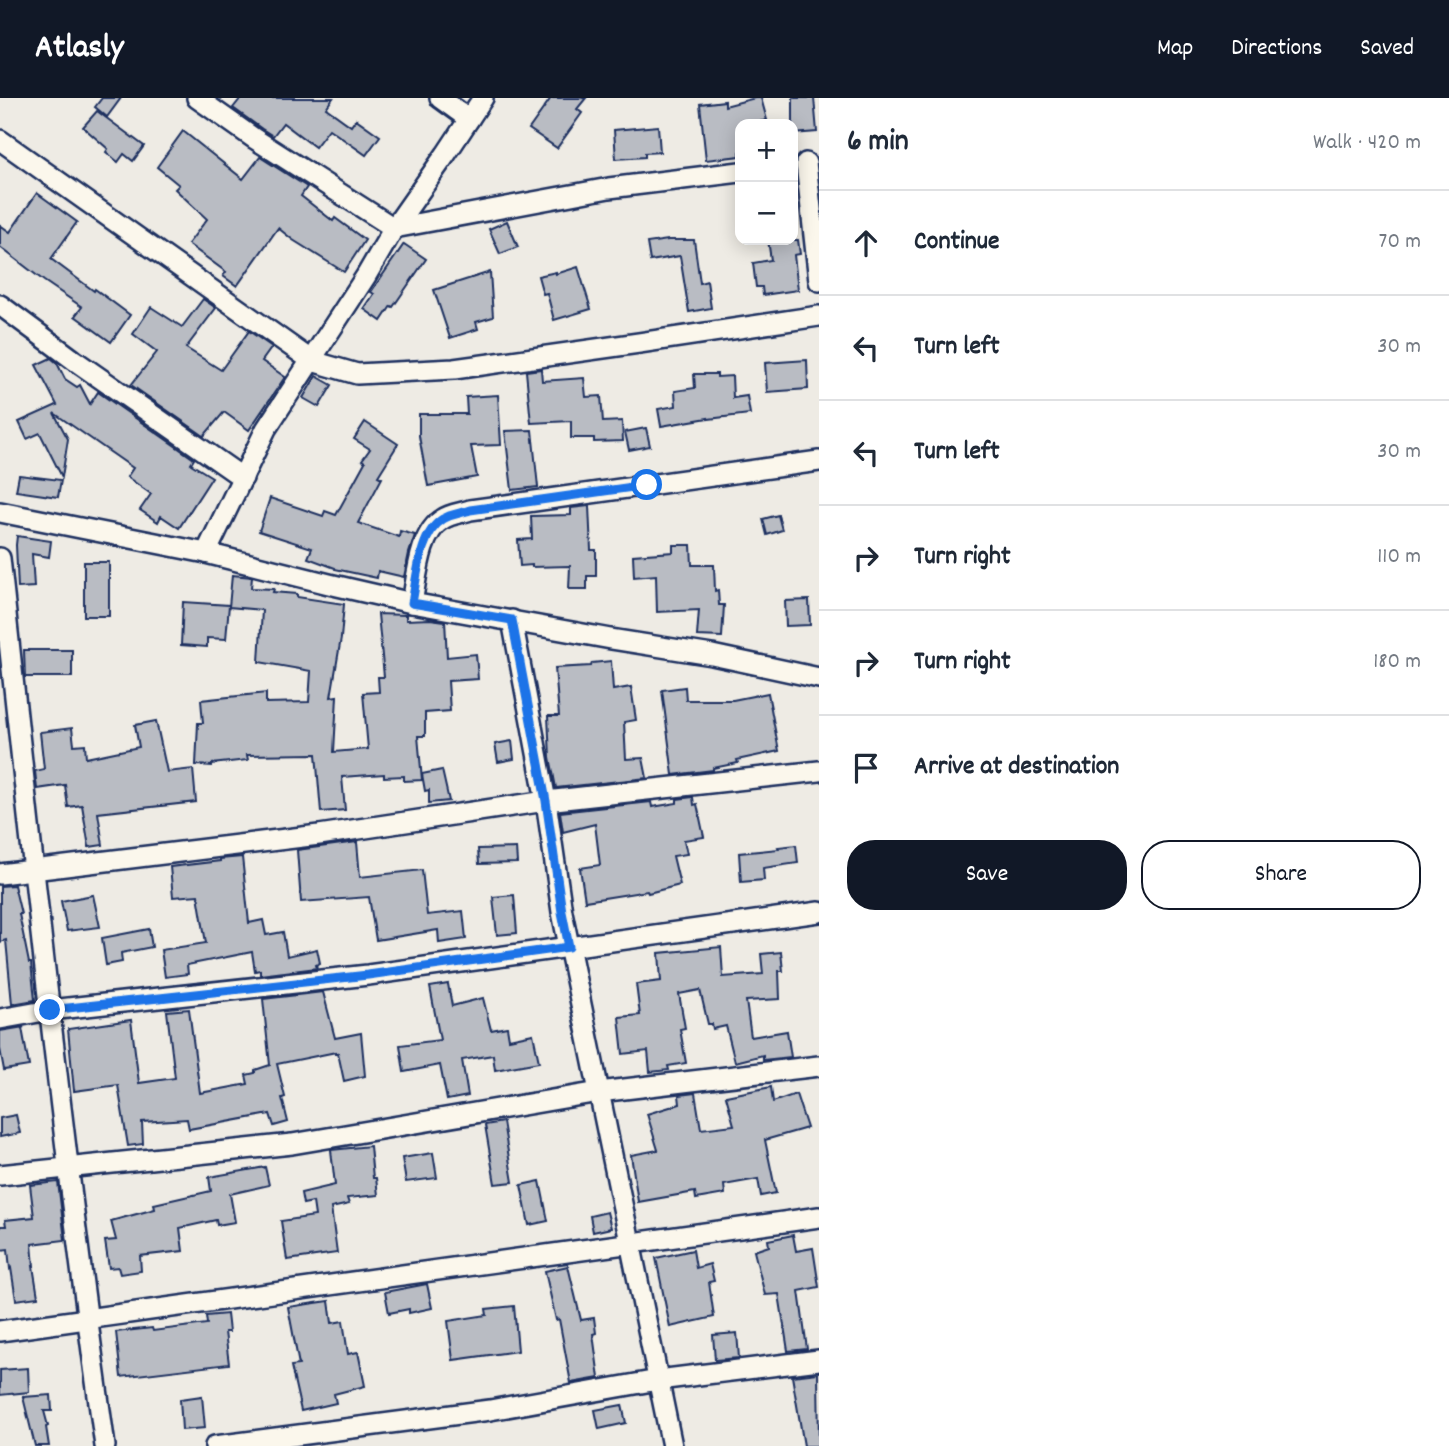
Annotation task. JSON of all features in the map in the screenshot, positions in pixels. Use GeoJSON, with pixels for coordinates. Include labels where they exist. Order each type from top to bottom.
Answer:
{"type":"FeatureCollection","features":[{"type":"Feature","properties":{"kind":"street"},"geometry":{"type":"LineString","coordinates":[[197,98],[255,139],[394,228],[609,188],[735,173]]}},
{"type":"Feature","properties":{"kind":"street"},"geometry":{"type":"LineString","coordinates":[[440,98],[469,118]]}},
{"type":"Feature","properties":{"kind":"street"},"geometry":{"type":"LineString","coordinates":[[206,553],[267,429],[394,228],[483,98]]}},
{"type":"Feature","properties":{"kind":"street"},"geometry":{"type":"LineString","coordinates":[[0,140],[312,360],[357,374],[454,369],[819,316]]}},
{"type":"Feature","properties":{"kind":"street"},"geometry":{"type":"LineString","coordinates":[[806,163],[819,281]]}},
{"type":"Feature","properties":{"kind":"street"},"geometry":{"type":"LineString","coordinates":[[0,305],[243,478]]}},
{"type":"Feature","properties":{"kind":"street"},"geometry":{"type":"LineString","coordinates":[[412,603],[422,549],[430,532],[442,519],[470,510],[819,461]]}},
{"type":"Feature","properties":{"kind":"street"},"geometry":{"type":"LineString","coordinates":[[0,512],[206,553],[412,603],[712,655],[819,678]]}},
{"type":"Feature","properties":{"kind":"street"},"geometry":{"type":"LineString","coordinates":[[0,558],[50,1010],[105,1446]]}},
{"type":"Feature","properties":{"kind":"street"},"geometry":{"type":"LineString","coordinates":[[512,620],[546,801],[562,912],[672,1446]]}},
{"type":"Feature","properties":{"kind":"street"},"geometry":{"type":"LineString","coordinates":[[0,874],[320,835],[546,801],[819,771]]}},
{"type":"Feature","properties":{"kind":"street"},"geometry":{"type":"LineString","coordinates":[[0,1019],[50,1010],[368,975],[819,912]]}},
{"type":"Feature","properties":{"kind":"street"},"geometry":{"type":"LineString","coordinates":[[0,1175],[292,1144],[599,1092],[819,1066]]}},
{"type":"Feature","properties":{"kind":"street"},"geometry":{"type":"LineString","coordinates":[[0,1331],[819,1217]]}},
{"type":"Feature","properties":{"kind":"street"},"geometry":{"type":"LineString","coordinates":[[215,1446],[490,1410],[658,1380],[819,1360]]}},
{"type":"Feature","properties":{"kind":"building"},"geometry":{"type":"Polygon","coordinates":[[[102,98],[121,98],[107,117],[95,107],[102,98]]]}},
{"type":"Feature","properties":{"kind":"building"},"geometry":{"type":"Polygon","coordinates":[[[241,98],[333,98],[326,108],[351,126],[356,119],[380,136],[366,155],[329,129],[315,147],[283,123],[273,136],[233,108],[241,98]]]}},
{"type":"Feature","properties":{"kind":"building"},"geometry":{"type":"Polygon","coordinates":[[[551,98],[586,98],[577,109],[582,113],[557,148],[529,129],[551,98]]]}},
{"type":"Feature","properties":{"kind":"building"},"geometry":{"type":"Polygon","coordinates":[[[761,98],[767,119],[735,119],[735,157],[706,160],[700,104],[725,101],[725,106],[761,98]]]}},
{"type":"Feature","properties":{"kind":"building"},"geometry":{"type":"Polygon","coordinates":[[[793,98],[814,98],[817,132],[798,134],[798,119],[793,119],[793,98]]]}},
{"type":"Feature","properties":{"kind":"building"},"geometry":{"type":"Polygon","coordinates":[[[97,111],[144,146],[133,161],[124,154],[118,162],[106,152],[108,149],[83,127],[97,111]]]}},
{"type":"Feature","properties":{"kind":"building"},"geometry":{"type":"Polygon","coordinates":[[[658,126],[660,152],[645,153],[645,157],[616,159],[614,130],[658,126]]]}},
{"type":"Feature","properties":{"kind":"building"},"geometry":{"type":"Polygon","coordinates":[[[183,131],[243,179],[260,157],[307,187],[301,196],[333,221],[335,218],[365,240],[344,272],[278,228],[237,286],[223,276],[226,272],[188,244],[207,219],[175,189],[179,185],[157,167],[183,131]]]}},
{"type":"Feature","properties":{"kind":"building"},"geometry":{"type":"Polygon","coordinates":[[[37,193],[77,222],[51,259],[130,315],[111,342],[75,316],[82,307],[0,247],[0,225],[10,232],[37,193]]]}},
{"type":"Feature","properties":{"kind":"building"},"geometry":{"type":"Polygon","coordinates":[[[507,221],[518,247],[500,254],[489,229],[507,221]]]}},
{"type":"Feature","properties":{"kind":"building"},"geometry":{"type":"Polygon","coordinates":[[[694,240],[700,283],[707,281],[711,308],[689,312],[680,256],[650,261],[647,243],[694,240]]]}},
{"type":"Feature","properties":{"kind":"building"},"geometry":{"type":"Polygon","coordinates":[[[798,240],[800,254],[794,255],[798,290],[763,295],[762,287],[756,287],[753,263],[771,260],[769,245],[798,245],[798,240]]]}},
{"type":"Feature","properties":{"kind":"building"},"geometry":{"type":"Polygon","coordinates":[[[404,244],[426,259],[381,321],[364,309],[374,294],[371,292],[404,244]]]}},
{"type":"Feature","properties":{"kind":"building"},"geometry":{"type":"Polygon","coordinates":[[[578,267],[591,309],[554,320],[547,293],[543,294],[538,276],[578,267]]]}},
{"type":"Feature","properties":{"kind":"building"},"geometry":{"type":"Polygon","coordinates":[[[490,272],[493,317],[476,322],[478,329],[450,338],[434,290],[490,272]]]}},
{"type":"Feature","properties":{"kind":"building"},"geometry":{"type":"Polygon","coordinates":[[[203,299],[216,308],[186,348],[221,370],[249,331],[272,347],[262,361],[285,377],[249,430],[224,412],[204,436],[131,385],[157,352],[133,334],[151,307],[182,327],[203,299]]]}},
{"type":"Feature","properties":{"kind":"building"},"geometry":{"type":"Polygon","coordinates":[[[51,358],[57,363],[65,379],[77,387],[80,385],[90,404],[98,392],[194,459],[191,464],[212,477],[179,528],[161,516],[158,522],[140,510],[151,494],[127,477],[133,468],[54,413],[68,439],[62,477],[40,433],[27,439],[19,422],[57,405],[36,365],[51,358]]]}},
{"type":"Feature","properties":{"kind":"building"},"geometry":{"type":"Polygon","coordinates":[[[807,360],[808,389],[767,392],[765,363],[807,360]]]}},
{"type":"Feature","properties":{"kind":"building"},"geometry":{"type":"Polygon","coordinates":[[[541,369],[542,381],[584,378],[586,397],[601,396],[603,422],[622,421],[623,441],[594,442],[594,438],[571,438],[571,421],[531,423],[526,371],[541,369]]]}},
{"type":"Feature","properties":{"kind":"building"},"geometry":{"type":"Polygon","coordinates":[[[694,374],[732,376],[733,398],[747,396],[750,414],[661,426],[658,409],[676,406],[675,391],[695,388],[694,374]]]}},
{"type":"Feature","properties":{"kind":"building"},"geometry":{"type":"Polygon","coordinates":[[[316,376],[332,385],[319,407],[303,398],[316,376]]]}},
{"type":"Feature","properties":{"kind":"building"},"geometry":{"type":"Polygon","coordinates":[[[498,395],[501,445],[471,446],[477,477],[428,486],[419,436],[419,414],[467,414],[466,397],[498,395]]]}},
{"type":"Feature","properties":{"kind":"building"},"geometry":{"type":"Polygon","coordinates":[[[365,422],[398,444],[378,476],[382,478],[358,523],[399,537],[400,531],[415,535],[404,577],[378,571],[377,578],[335,569],[308,558],[312,548],[259,531],[270,498],[323,516],[325,511],[336,515],[370,449],[354,439],[365,422]]]}},
{"type":"Feature","properties":{"kind":"building"},"geometry":{"type":"Polygon","coordinates":[[[646,428],[650,446],[629,450],[625,432],[646,428]]]}},
{"type":"Feature","properties":{"kind":"building"},"geometry":{"type":"Polygon","coordinates":[[[532,430],[538,487],[512,490],[505,431],[532,430]]]}},
{"type":"Feature","properties":{"kind":"building"},"geometry":{"type":"Polygon","coordinates":[[[19,475],[61,480],[58,497],[16,491],[19,475]]]}},
{"type":"Feature","properties":{"kind":"building"},"geometry":{"type":"Polygon","coordinates":[[[589,506],[591,550],[596,550],[596,576],[587,576],[587,589],[569,589],[570,566],[520,566],[518,540],[532,539],[531,516],[571,515],[571,508],[589,506]]]}},
{"type":"Feature","properties":{"kind":"building"},"geometry":{"type":"Polygon","coordinates":[[[778,515],[782,530],[767,535],[763,519],[778,515]]]}},
{"type":"Feature","properties":{"kind":"building"},"geometry":{"type":"Polygon","coordinates":[[[17,536],[51,541],[49,557],[32,554],[34,587],[18,588],[17,536]]]}},
{"type":"Feature","properties":{"kind":"building"},"geometry":{"type":"Polygon","coordinates":[[[673,545],[691,545],[692,565],[714,565],[715,591],[718,590],[719,605],[724,605],[722,637],[697,636],[699,610],[657,612],[656,575],[634,577],[633,555],[673,552],[673,545]]]}},
{"type":"Feature","properties":{"kind":"building"},"geometry":{"type":"Polygon","coordinates":[[[84,562],[109,562],[109,616],[84,616],[84,562]]]}},
{"type":"Feature","properties":{"kind":"building"},"geometry":{"type":"Polygon","coordinates":[[[232,575],[252,577],[251,588],[274,589],[273,592],[344,604],[331,697],[337,696],[334,752],[368,749],[363,693],[379,692],[378,677],[384,677],[378,614],[406,615],[406,620],[445,621],[447,657],[476,654],[478,679],[448,681],[450,711],[425,713],[425,736],[418,736],[422,780],[404,781],[404,776],[384,777],[384,774],[342,777],[345,810],[321,812],[316,754],[247,755],[248,760],[212,766],[196,765],[198,723],[203,723],[201,700],[266,693],[266,703],[309,702],[311,671],[259,662],[262,610],[229,607],[232,575]]]}},
{"type":"Feature","properties":{"kind":"building"},"geometry":{"type":"Polygon","coordinates":[[[809,600],[810,625],[786,626],[785,601],[809,600]]]}},
{"type":"Feature","properties":{"kind":"building"},"geometry":{"type":"Polygon","coordinates":[[[183,602],[229,605],[226,639],[207,638],[207,647],[181,645],[183,602]]]}},
{"type":"Feature","properties":{"kind":"building"},"geometry":{"type":"Polygon","coordinates":[[[24,650],[72,650],[72,677],[25,677],[24,650]]]}},
{"type":"Feature","properties":{"kind":"building"},"geometry":{"type":"Polygon","coordinates":[[[611,661],[613,690],[631,687],[636,720],[624,722],[626,759],[643,758],[647,778],[556,788],[550,757],[548,716],[559,716],[555,668],[591,666],[592,663],[611,661]]]}},
{"type":"Feature","properties":{"kind":"building"},"geometry":{"type":"Polygon","coordinates":[[[685,687],[686,700],[733,700],[768,693],[779,751],[737,760],[738,763],[713,770],[673,775],[662,690],[685,687]]]}},
{"type":"Feature","properties":{"kind":"building"},"geometry":{"type":"Polygon","coordinates":[[[156,721],[167,772],[193,769],[196,802],[98,813],[103,845],[89,847],[82,805],[68,807],[65,785],[37,789],[35,771],[44,769],[40,732],[72,728],[74,745],[85,744],[86,758],[139,747],[135,725],[156,721]]]}},
{"type":"Feature","properties":{"kind":"building"},"geometry":{"type":"Polygon","coordinates":[[[512,741],[514,759],[498,762],[495,744],[512,741]]]}},
{"type":"Feature","properties":{"kind":"building"},"geometry":{"type":"Polygon","coordinates":[[[442,770],[449,801],[429,803],[429,790],[425,791],[422,774],[442,770]]]}},
{"type":"Feature","properties":{"kind":"building"},"geometry":{"type":"Polygon","coordinates":[[[693,797],[704,837],[684,840],[687,854],[673,856],[680,885],[648,893],[647,891],[585,901],[580,868],[600,865],[595,824],[563,832],[560,812],[651,802],[652,807],[693,797]]]}},
{"type":"Feature","properties":{"kind":"building"},"geometry":{"type":"Polygon","coordinates":[[[357,842],[360,877],[422,870],[427,915],[463,911],[466,939],[439,943],[438,930],[376,940],[369,897],[301,902],[297,850],[357,842]]]}},
{"type":"Feature","properties":{"kind":"building"},"geometry":{"type":"Polygon","coordinates":[[[796,845],[798,863],[763,868],[764,880],[741,882],[739,853],[796,845]]]}},
{"type":"Feature","properties":{"kind":"building"},"geometry":{"type":"Polygon","coordinates":[[[516,848],[517,863],[479,864],[478,849],[516,848]]]}},
{"type":"Feature","properties":{"kind":"building"},"geometry":{"type":"Polygon","coordinates":[[[242,857],[249,923],[263,920],[266,935],[283,932],[287,956],[317,949],[320,963],[316,965],[317,968],[260,975],[260,970],[255,971],[252,952],[187,965],[188,974],[165,977],[161,950],[206,943],[198,895],[173,897],[170,867],[242,857]]]}},
{"type":"Feature","properties":{"kind":"building"},"geometry":{"type":"Polygon","coordinates":[[[14,885],[31,963],[35,1000],[12,1004],[6,940],[0,942],[0,886],[14,885]]]}},
{"type":"Feature","properties":{"kind":"building"},"geometry":{"type":"Polygon","coordinates":[[[93,895],[100,927],[67,931],[61,901],[93,895]]]}},
{"type":"Feature","properties":{"kind":"building"},"geometry":{"type":"Polygon","coordinates":[[[514,895],[517,933],[497,935],[493,897],[514,895]]]}},
{"type":"Feature","properties":{"kind":"building"},"geometry":{"type":"Polygon","coordinates":[[[149,929],[152,947],[121,953],[122,962],[106,965],[102,938],[149,929]]]}},
{"type":"Feature","properties":{"kind":"building"},"geometry":{"type":"Polygon","coordinates":[[[721,947],[723,977],[763,974],[761,954],[781,952],[783,971],[779,971],[780,999],[746,1001],[751,1037],[787,1031],[791,1057],[763,1060],[763,1055],[735,1062],[726,1026],[713,1029],[712,1024],[708,1024],[700,990],[679,994],[685,1028],[680,1029],[686,1063],[668,1066],[669,1070],[650,1072],[648,1051],[623,1054],[619,1017],[640,1015],[636,984],[661,981],[659,953],[721,947]]]}},
{"type":"Feature","properties":{"kind":"building"},"geometry":{"type":"Polygon","coordinates":[[[448,984],[452,1006],[483,998],[491,1030],[507,1027],[509,1039],[533,1034],[539,1062],[495,1070],[493,1055],[462,1060],[468,1096],[447,1100],[440,1065],[404,1072],[400,1045],[440,1040],[430,987],[448,984]]]}},
{"type":"Feature","properties":{"kind":"building"},"geometry":{"type":"Polygon","coordinates":[[[323,992],[335,1038],[361,1033],[365,1076],[344,1081],[336,1052],[277,1064],[288,1122],[274,1126],[270,1114],[189,1129],[187,1119],[142,1122],[143,1144],[128,1146],[118,1085],[74,1091],[68,1029],[131,1020],[139,1083],[175,1078],[167,1011],[189,1009],[200,1093],[248,1084],[246,1075],[270,1065],[263,999],[323,992]]]}},
{"type":"Feature","properties":{"kind":"building"},"geometry":{"type":"Polygon","coordinates":[[[24,1027],[22,1028],[29,1066],[4,1070],[0,1031],[24,1027]]]}},
{"type":"Feature","properties":{"kind":"building"},"geometry":{"type":"Polygon","coordinates":[[[771,1087],[773,1102],[796,1094],[807,1128],[765,1140],[776,1193],[761,1196],[758,1179],[724,1185],[725,1194],[696,1199],[695,1192],[638,1202],[631,1155],[658,1150],[647,1114],[680,1104],[679,1095],[695,1093],[701,1129],[734,1125],[726,1096],[771,1087]]]}},
{"type":"Feature","properties":{"kind":"building"},"geometry":{"type":"Polygon","coordinates":[[[16,1115],[20,1133],[0,1137],[0,1118],[16,1115]]]}},
{"type":"Feature","properties":{"kind":"building"},"geometry":{"type":"Polygon","coordinates":[[[503,1122],[513,1182],[495,1184],[485,1125],[503,1122]]]}},
{"type":"Feature","properties":{"kind":"building"},"geometry":{"type":"Polygon","coordinates":[[[370,1146],[373,1178],[376,1178],[378,1195],[347,1198],[349,1204],[331,1208],[337,1253],[287,1260],[281,1221],[315,1216],[313,1202],[303,1204],[301,1193],[335,1185],[331,1150],[370,1146]]]}},
{"type":"Feature","properties":{"kind":"building"},"geometry":{"type":"Polygon","coordinates":[[[433,1153],[437,1178],[406,1182],[402,1158],[433,1153]]]}},
{"type":"Feature","properties":{"kind":"building"},"geometry":{"type":"Polygon","coordinates":[[[265,1167],[269,1185],[230,1194],[235,1222],[217,1225],[216,1220],[180,1228],[183,1251],[140,1256],[141,1271],[120,1274],[118,1267],[109,1268],[105,1241],[116,1240],[111,1221],[155,1209],[154,1204],[211,1191],[209,1177],[265,1167]]]}},
{"type":"Feature","properties":{"kind":"building"},"geometry":{"type":"Polygon","coordinates":[[[540,1181],[548,1221],[529,1225],[521,1185],[540,1181]]]}},
{"type":"Feature","properties":{"kind":"building"},"geometry":{"type":"Polygon","coordinates":[[[58,1182],[65,1240],[32,1244],[38,1297],[16,1300],[8,1249],[0,1250],[0,1226],[6,1226],[5,1220],[34,1217],[30,1185],[58,1182]]]}},
{"type":"Feature","properties":{"kind":"building"},"geometry":{"type":"Polygon","coordinates":[[[607,1212],[611,1228],[593,1232],[590,1216],[607,1212]]]}},
{"type":"Feature","properties":{"kind":"building"},"geometry":{"type":"Polygon","coordinates":[[[793,1235],[796,1251],[813,1248],[819,1287],[799,1291],[807,1349],[788,1351],[779,1294],[765,1295],[754,1251],[769,1246],[768,1240],[793,1235]]]}},
{"type":"Feature","properties":{"kind":"building"},"geometry":{"type":"Polygon","coordinates":[[[693,1250],[696,1268],[710,1264],[714,1281],[709,1282],[714,1317],[670,1327],[656,1258],[693,1250]]]}},
{"type":"Feature","properties":{"kind":"building"},"geometry":{"type":"Polygon","coordinates":[[[568,1266],[581,1320],[594,1318],[596,1333],[593,1334],[599,1378],[571,1383],[559,1319],[556,1320],[545,1271],[568,1266]]]}},
{"type":"Feature","properties":{"kind":"building"},"geometry":{"type":"Polygon","coordinates":[[[427,1284],[432,1308],[409,1313],[409,1309],[389,1313],[385,1292],[427,1284]]]}},
{"type":"Feature","properties":{"kind":"building"},"geometry":{"type":"Polygon","coordinates":[[[329,1301],[332,1323],[343,1321],[348,1354],[358,1352],[365,1386],[334,1394],[336,1403],[301,1411],[291,1366],[299,1365],[288,1307],[329,1301]]]}},
{"type":"Feature","properties":{"kind":"building"},"geometry":{"type":"Polygon","coordinates":[[[514,1306],[518,1351],[453,1360],[448,1321],[487,1315],[486,1309],[514,1306]]]}},
{"type":"Feature","properties":{"kind":"building"},"geometry":{"type":"Polygon","coordinates":[[[227,1314],[229,1332],[225,1332],[229,1364],[121,1377],[116,1332],[152,1328],[153,1331],[207,1324],[206,1316],[227,1314]]]}},
{"type":"Feature","properties":{"kind":"building"},"geometry":{"type":"Polygon","coordinates":[[[737,1333],[739,1358],[715,1360],[713,1335],[737,1333]]]}},
{"type":"Feature","properties":{"kind":"building"},"geometry":{"type":"Polygon","coordinates":[[[28,1368],[29,1392],[0,1395],[0,1370],[28,1368]]]}},
{"type":"Feature","properties":{"kind":"building"},"geometry":{"type":"Polygon","coordinates":[[[818,1373],[819,1446],[804,1446],[792,1376],[818,1373]]]}},
{"type":"Feature","properties":{"kind":"building"},"geometry":{"type":"Polygon","coordinates":[[[51,1395],[52,1411],[44,1411],[49,1446],[35,1446],[23,1397],[51,1395]]]}},
{"type":"Feature","properties":{"kind":"building"},"geometry":{"type":"Polygon","coordinates":[[[202,1396],[205,1428],[182,1430],[180,1399],[202,1396]]]}},
{"type":"Feature","properties":{"kind":"building"},"geometry":{"type":"Polygon","coordinates":[[[622,1405],[626,1423],[599,1429],[595,1410],[622,1405]]]}},
{"type":"Feature","properties":{"kind":"route"},"geometry":{"type":"LineString","coordinates":[[50,1010],[368,975],[569,947],[546,801],[512,620],[412,603],[422,549],[430,532],[442,519],[470,510],[647,485]]}}]}
